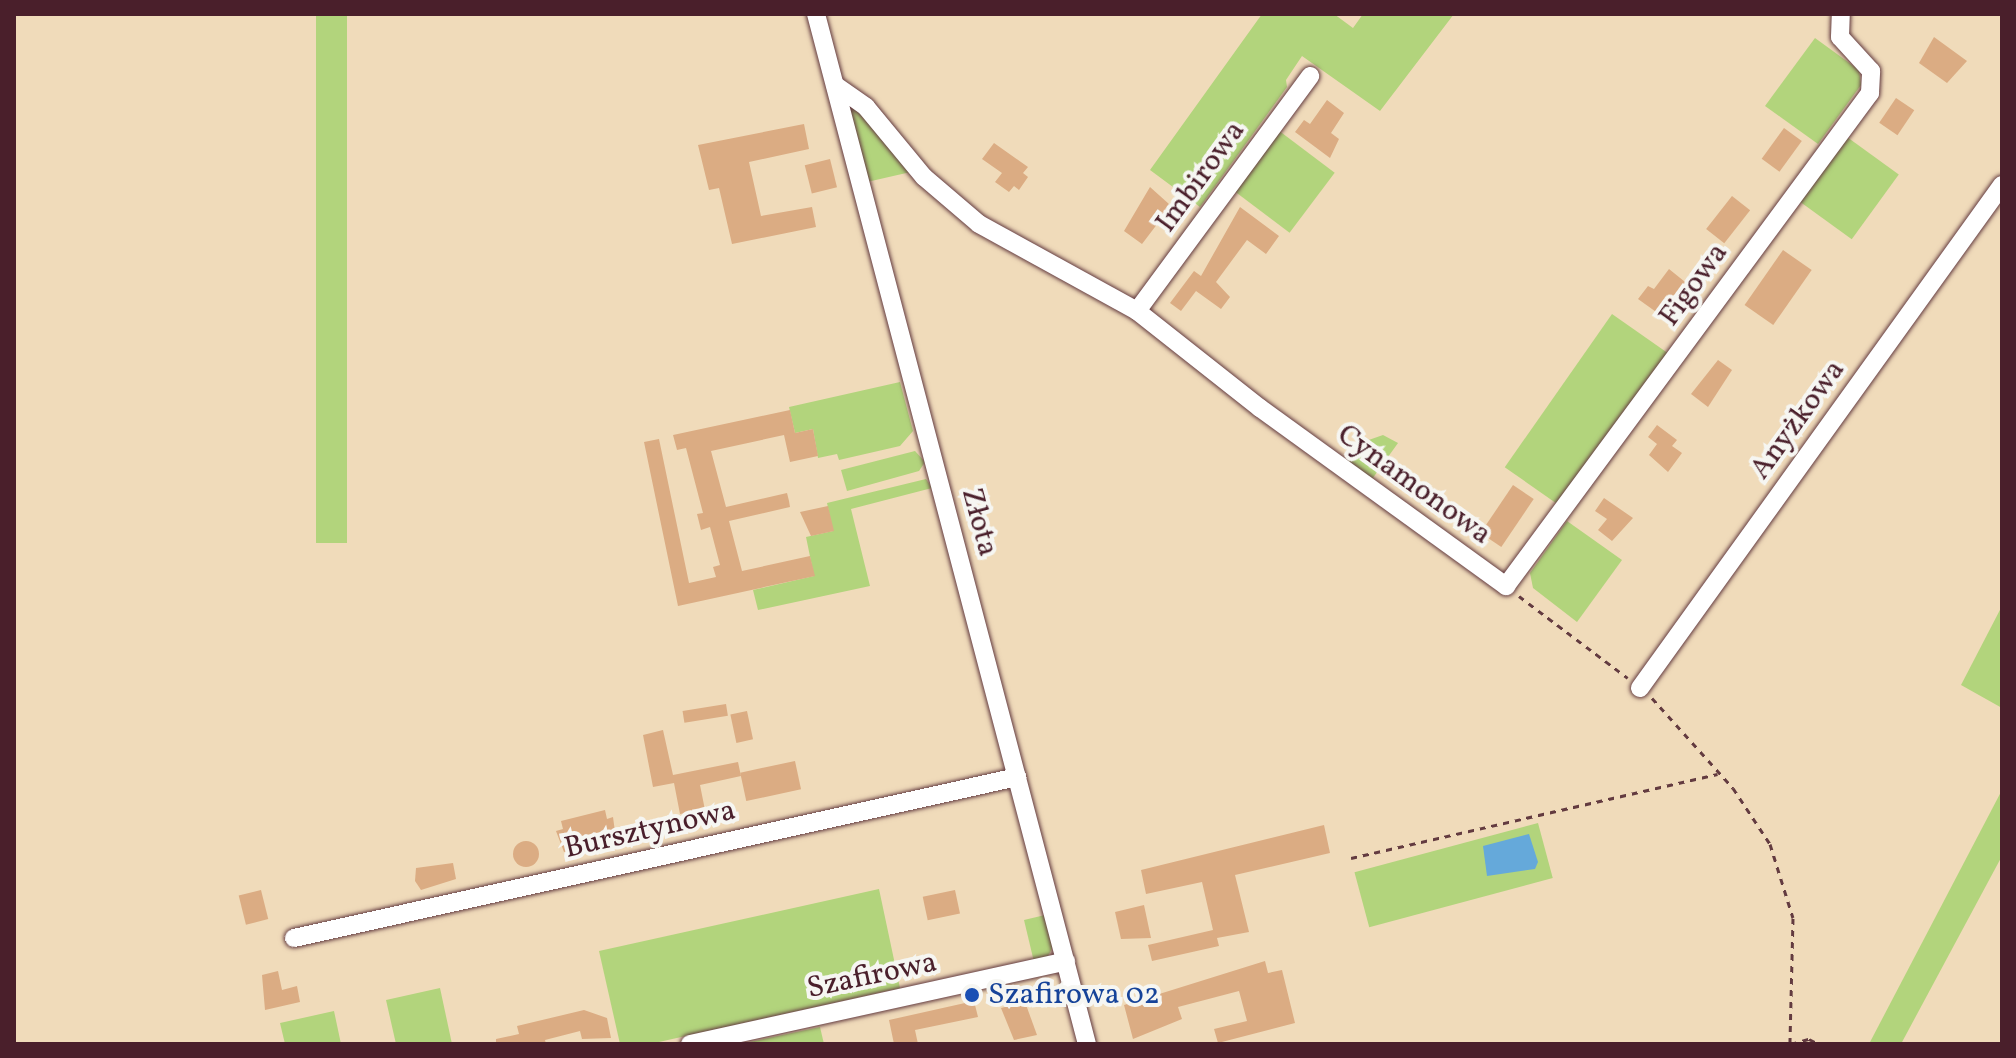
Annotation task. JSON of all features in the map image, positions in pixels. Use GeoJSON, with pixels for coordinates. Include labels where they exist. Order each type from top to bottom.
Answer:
{"type":"FeatureCollection","features":[{"type":"Feature","properties":{"kind":"street","name":"Złota"},"geometry":{"type":"LineString","coordinates":[[816,14],[1087,1044]]}},
{"type":"Feature","properties":{"kind":"street","name":"Figowa"},"geometry":{"type":"LineString","coordinates":[[1506,586],[1870,93],[1871,71],[1840,37],[1841,14]]}},
{"type":"Feature","properties":{"kind":"street","name":"Imbirowa"},"geometry":{"type":"LineString","coordinates":[[1137,311],[1310,76]]}},
{"type":"Feature","properties":{"kind":"street","name":"Cynamonowa"},"geometry":{"type":"LineString","coordinates":[[835,85],[866,107],[924,177],[979,224],[1137,311],[1248,400],[1506,586]]}},
{"type":"Feature","properties":{"kind":"street","name":"Anyżkowa"},"geometry":{"type":"LineString","coordinates":[[1640,688],[2002,185]]}},
{"type":"Feature","properties":{"kind":"street","name":"Bursztynowa"},"geometry":{"type":"LineString","coordinates":[[294,938],[1017,777]]}},
{"type":"Feature","properties":{"kind":"street","name":"Szafirowa"},"geometry":{"type":"LineString","coordinates":[[690,1044],[1066,961]]}},
{"type":"Feature","properties":{"kind":"path","name":"Cynamonowa"},"geometry":{"type":"LineString","coordinates":[[1506,586],[1640,688],[1681,726],[1760,824],[1784,882],[1793,918],[1791,1044]]}},
{"type":"Feature","properties":{"kind":"path"},"geometry":{"type":"LineString","coordinates":[[1351,858],[1719,774]]}},
{"type":"Feature","properties":{"kind":"path"},"geometry":{"type":"LineString","coordinates":[[1791,1044],[1809,1039],[1819,1044]]}},
{"type":"Feature","properties":{"kind":"green space"},"geometry":{"type":"Polygon","coordinates":[[[316,14],[347,14],[347,543],[316,543],[316,14]]]}},
{"type":"Feature","properties":{"kind":"green space"},"geometry":{"type":"Polygon","coordinates":[[[1262,14],[1334,14],[1353,28],[1363,14],[1454,14],[1380,111],[1302,56],[1286,80],[1287,87],[1200,207],[1150,170],[1262,14]]]}},
{"type":"Feature","properties":{"kind":"green space"},"geometry":{"type":"Polygon","coordinates":[[[1815,38],[1859,70],[1861,85],[1818,144],[1765,106],[1815,38]]]}},
{"type":"Feature","properties":{"kind":"green space"},"geometry":{"type":"Polygon","coordinates":[[[854,106],[915,171],[867,182],[848,108],[854,106]]]}},
{"type":"Feature","properties":{"kind":"green space"},"geometry":{"type":"Polygon","coordinates":[[[1278,130],[1335,173],[1290,233],[1233,190],[1278,130]]]}},
{"type":"Feature","properties":{"kind":"green space"},"geometry":{"type":"Polygon","coordinates":[[[1847,137],[1899,175],[1852,239],[1800,202],[1847,137]]]}},
{"type":"Feature","properties":{"kind":"green space"},"geometry":{"type":"Polygon","coordinates":[[[1612,314],[1668,353],[1560,506],[1505,467],[1612,314]]]}},
{"type":"Feature","properties":{"kind":"green space"},"geometry":{"type":"Polygon","coordinates":[[[900,382],[913,431],[900,446],[839,460],[837,454],[818,458],[813,429],[795,433],[789,407],[900,382]]]}},
{"type":"Feature","properties":{"kind":"green space"},"geometry":{"type":"Polygon","coordinates":[[[1383,435],[1398,443],[1370,482],[1344,464],[1363,442],[1383,435]]]}},
{"type":"Feature","properties":{"kind":"green space"},"geometry":{"type":"Polygon","coordinates":[[[915,451],[925,462],[919,471],[847,491],[841,470],[915,451]]]}},
{"type":"Feature","properties":{"kind":"green space"},"geometry":{"type":"Polygon","coordinates":[[[926,479],[932,488],[851,509],[870,586],[758,610],[753,590],[814,576],[806,537],[833,531],[827,503],[926,479]]]}},
{"type":"Feature","properties":{"kind":"green space"},"geometry":{"type":"Polygon","coordinates":[[[1567,521],[1622,560],[1577,622],[1533,588],[1530,573],[1567,521]]]}},
{"type":"Feature","properties":{"kind":"green space"},"geometry":{"type":"Polygon","coordinates":[[[2002,606],[2002,708],[1961,685],[2002,606]]]}},
{"type":"Feature","properties":{"kind":"green space"},"geometry":{"type":"Polygon","coordinates":[[[2002,790],[2002,856],[1901,1044],[1869,1044],[2002,790]]]}},
{"type":"Feature","properties":{"kind":"green space"},"geometry":{"type":"Polygon","coordinates":[[[1538,823],[1553,878],[1369,927],[1354,872],[1538,823]]]}},
{"type":"Feature","properties":{"kind":"green space"},"geometry":{"type":"Polygon","coordinates":[[[879,889],[900,988],[650,1044],[620,1044],[599,951],[879,889]]]}},
{"type":"Feature","properties":{"kind":"green space"},"geometry":{"type":"Polygon","coordinates":[[[1045,915],[1054,945],[1048,956],[1034,962],[1024,920],[1045,915]]]}},
{"type":"Feature","properties":{"kind":"green space"},"geometry":{"type":"Polygon","coordinates":[[[440,988],[452,1044],[396,1044],[386,1000],[440,988]]]}},
{"type":"Feature","properties":{"kind":"green space"},"geometry":{"type":"Polygon","coordinates":[[[334,1011],[341,1044],[285,1044],[280,1023],[334,1011]]]}},
{"type":"Feature","properties":{"kind":"green space"},"geometry":{"type":"Polygon","coordinates":[[[820,1027],[824,1044],[740,1044],[820,1027]]]}},
{"type":"Feature","properties":{"kind":"water"},"geometry":{"type":"Polygon","coordinates":[[[1529,834],[1538,862],[1535,869],[1487,876],[1483,846],[1529,834]]]}},
{"type":"Feature","properties":{"kind":"building"},"geometry":{"type":"Polygon","coordinates":[[[1934,37],[1967,61],[1947,83],[1919,63],[1934,37]]]}},
{"type":"Feature","properties":{"kind":"building"},"geometry":{"type":"Polygon","coordinates":[[[1896,98],[1914,110],[1897,135],[1879,123],[1896,98]]]}},
{"type":"Feature","properties":{"kind":"building"},"geometry":{"type":"Polygon","coordinates":[[[1327,100],[1344,113],[1331,133],[1339,139],[1330,158],[1295,132],[1304,120],[1310,124],[1327,100]]]}},
{"type":"Feature","properties":{"kind":"building"},"geometry":{"type":"Polygon","coordinates":[[[804,124],[809,149],[749,162],[761,216],[812,207],[816,227],[732,244],[719,188],[709,190],[698,145],[804,124]]]}},
{"type":"Feature","properties":{"kind":"building"},"geometry":{"type":"Polygon","coordinates":[[[1784,128],[1802,141],[1779,172],[1762,159],[1784,128]]]}},
{"type":"Feature","properties":{"kind":"building"},"geometry":{"type":"Polygon","coordinates":[[[994,143],[1028,167],[1023,173],[1028,177],[1019,190],[1014,186],[1009,192],[995,182],[1002,173],[982,159],[994,143]]]}},
{"type":"Feature","properties":{"kind":"building"},"geometry":{"type":"Polygon","coordinates":[[[830,159],[837,187],[812,193],[805,165],[830,159]]]}},
{"type":"Feature","properties":{"kind":"building"},"geometry":{"type":"Polygon","coordinates":[[[1150,187],[1179,213],[1167,230],[1158,223],[1142,244],[1124,231],[1150,187]]]}},
{"type":"Feature","properties":{"kind":"building"},"geometry":{"type":"Polygon","coordinates":[[[1732,196],[1750,210],[1724,243],[1706,229],[1732,196]]]}},
{"type":"Feature","properties":{"kind":"building"},"geometry":{"type":"Polygon","coordinates":[[[1240,207],[1279,236],[1266,254],[1247,240],[1216,282],[1230,297],[1221,309],[1196,291],[1181,311],[1170,303],[1194,271],[1201,276],[1240,207]]]}},
{"type":"Feature","properties":{"kind":"building"},"geometry":{"type":"Polygon","coordinates":[[[1783,250],[1812,270],[1773,325],[1745,305],[1783,250]]]}},
{"type":"Feature","properties":{"kind":"building"},"geometry":{"type":"Polygon","coordinates":[[[1669,269],[1695,290],[1685,304],[1673,295],[1659,314],[1638,299],[1648,286],[1654,289],[1669,269]]]}},
{"type":"Feature","properties":{"kind":"building"},"geometry":{"type":"Polygon","coordinates":[[[1718,360],[1732,370],[1708,407],[1691,394],[1718,360]]]}},
{"type":"Feature","properties":{"kind":"building"},"geometry":{"type":"Polygon","coordinates":[[[790,410],[795,433],[813,429],[818,456],[790,462],[784,435],[711,451],[726,507],[787,493],[790,507],[729,521],[742,571],[810,556],[815,576],[678,606],[644,442],[659,439],[689,583],[716,577],[713,567],[720,565],[710,527],[701,530],[697,514],[703,513],[686,448],[677,450],[673,435],[790,410]]]}},
{"type":"Feature","properties":{"kind":"building"},"geometry":{"type":"Polygon","coordinates":[[[1657,425],[1677,440],[1672,446],[1682,453],[1668,472],[1649,455],[1657,444],[1648,437],[1657,425]]]}},
{"type":"Feature","properties":{"kind":"building"},"geometry":{"type":"Polygon","coordinates":[[[1513,485],[1534,499],[1501,547],[1481,533],[1513,485]]]}},
{"type":"Feature","properties":{"kind":"building"},"geometry":{"type":"Polygon","coordinates":[[[1604,498],[1633,518],[1612,541],[1598,530],[1607,519],[1595,511],[1604,498]]]}},
{"type":"Feature","properties":{"kind":"building"},"geometry":{"type":"Polygon","coordinates":[[[828,506],[834,531],[811,536],[800,512],[828,506]]]}},
{"type":"Feature","properties":{"kind":"building"},"geometry":{"type":"Polygon","coordinates":[[[726,704],[728,716],[684,723],[683,711],[726,704]]]}},
{"type":"Feature","properties":{"kind":"building"},"geometry":{"type":"Polygon","coordinates":[[[747,711],[753,739],[736,743],[730,715],[747,711]]]}},
{"type":"Feature","properties":{"kind":"building"},"geometry":{"type":"Polygon","coordinates":[[[663,730],[673,775],[738,762],[741,776],[700,785],[705,810],[680,814],[674,783],[653,787],[643,735],[663,730]]]}},
{"type":"Feature","properties":{"kind":"building"},"geometry":{"type":"Polygon","coordinates":[[[795,761],[801,789],[746,801],[740,773],[795,761]]]}},
{"type":"Feature","properties":{"kind":"building"},"geometry":{"type":"Polygon","coordinates":[[[605,810],[607,819],[613,817],[616,839],[564,852],[556,831],[563,829],[561,821],[605,810]]]}},
{"type":"Feature","properties":{"kind":"building"},"geometry":{"type":"Polygon","coordinates":[[[1324,825],[1330,853],[1235,875],[1249,932],[1217,938],[1219,946],[1152,961],[1148,945],[1213,930],[1202,882],[1146,894],[1141,870],[1324,825]]]}},
{"type":"Feature","properties":{"kind":"building"},"geometry":{"type":"Polygon","coordinates":[[[526,841],[535,845],[539,854],[535,863],[526,867],[517,863],[513,854],[517,845],[526,841]]]}},
{"type":"Feature","properties":{"kind":"building"},"geometry":{"type":"Polygon","coordinates":[[[453,863],[456,879],[421,890],[415,881],[416,868],[453,863]]]}},
{"type":"Feature","properties":{"kind":"building"},"geometry":{"type":"Polygon","coordinates":[[[261,890],[268,919],[246,925],[239,896],[261,890]]]}},
{"type":"Feature","properties":{"kind":"building"},"geometry":{"type":"Polygon","coordinates":[[[955,890],[960,913],[928,920],[923,897],[955,890]]]}},
{"type":"Feature","properties":{"kind":"building"},"geometry":{"type":"Polygon","coordinates":[[[1144,905],[1151,938],[1121,939],[1115,912],[1144,905]]]}},
{"type":"Feature","properties":{"kind":"building"},"geometry":{"type":"Polygon","coordinates":[[[1265,961],[1268,973],[1282,970],[1295,1023],[1218,1043],[1214,1029],[1247,1021],[1239,991],[1178,1007],[1182,1019],[1133,1039],[1124,1005],[1265,961]]]}},
{"type":"Feature","properties":{"kind":"building"},"geometry":{"type":"Polygon","coordinates":[[[278,971],[282,990],[297,986],[300,1002],[265,1010],[262,975],[278,971]]]}},
{"type":"Feature","properties":{"kind":"building"},"geometry":{"type":"Polygon","coordinates":[[[974,1001],[978,1017],[915,1030],[918,1044],[894,1044],[889,1020],[974,1001]]]}},
{"type":"Feature","properties":{"kind":"building"},"geometry":{"type":"Polygon","coordinates":[[[1025,1002],[1037,1035],[1014,1040],[1001,1008],[1025,1002]]]}},
{"type":"Feature","properties":{"kind":"building"},"geometry":{"type":"Polygon","coordinates":[[[584,1010],[607,1018],[611,1038],[582,1039],[580,1031],[545,1040],[546,1044],[496,1044],[496,1039],[519,1034],[517,1026],[584,1010]]]}},
{"type":"Feature","properties":{"kind":"place","name":"Szafirowa 02"},"geometry":{"type":"Point","coordinates":[972,995]}}]}
